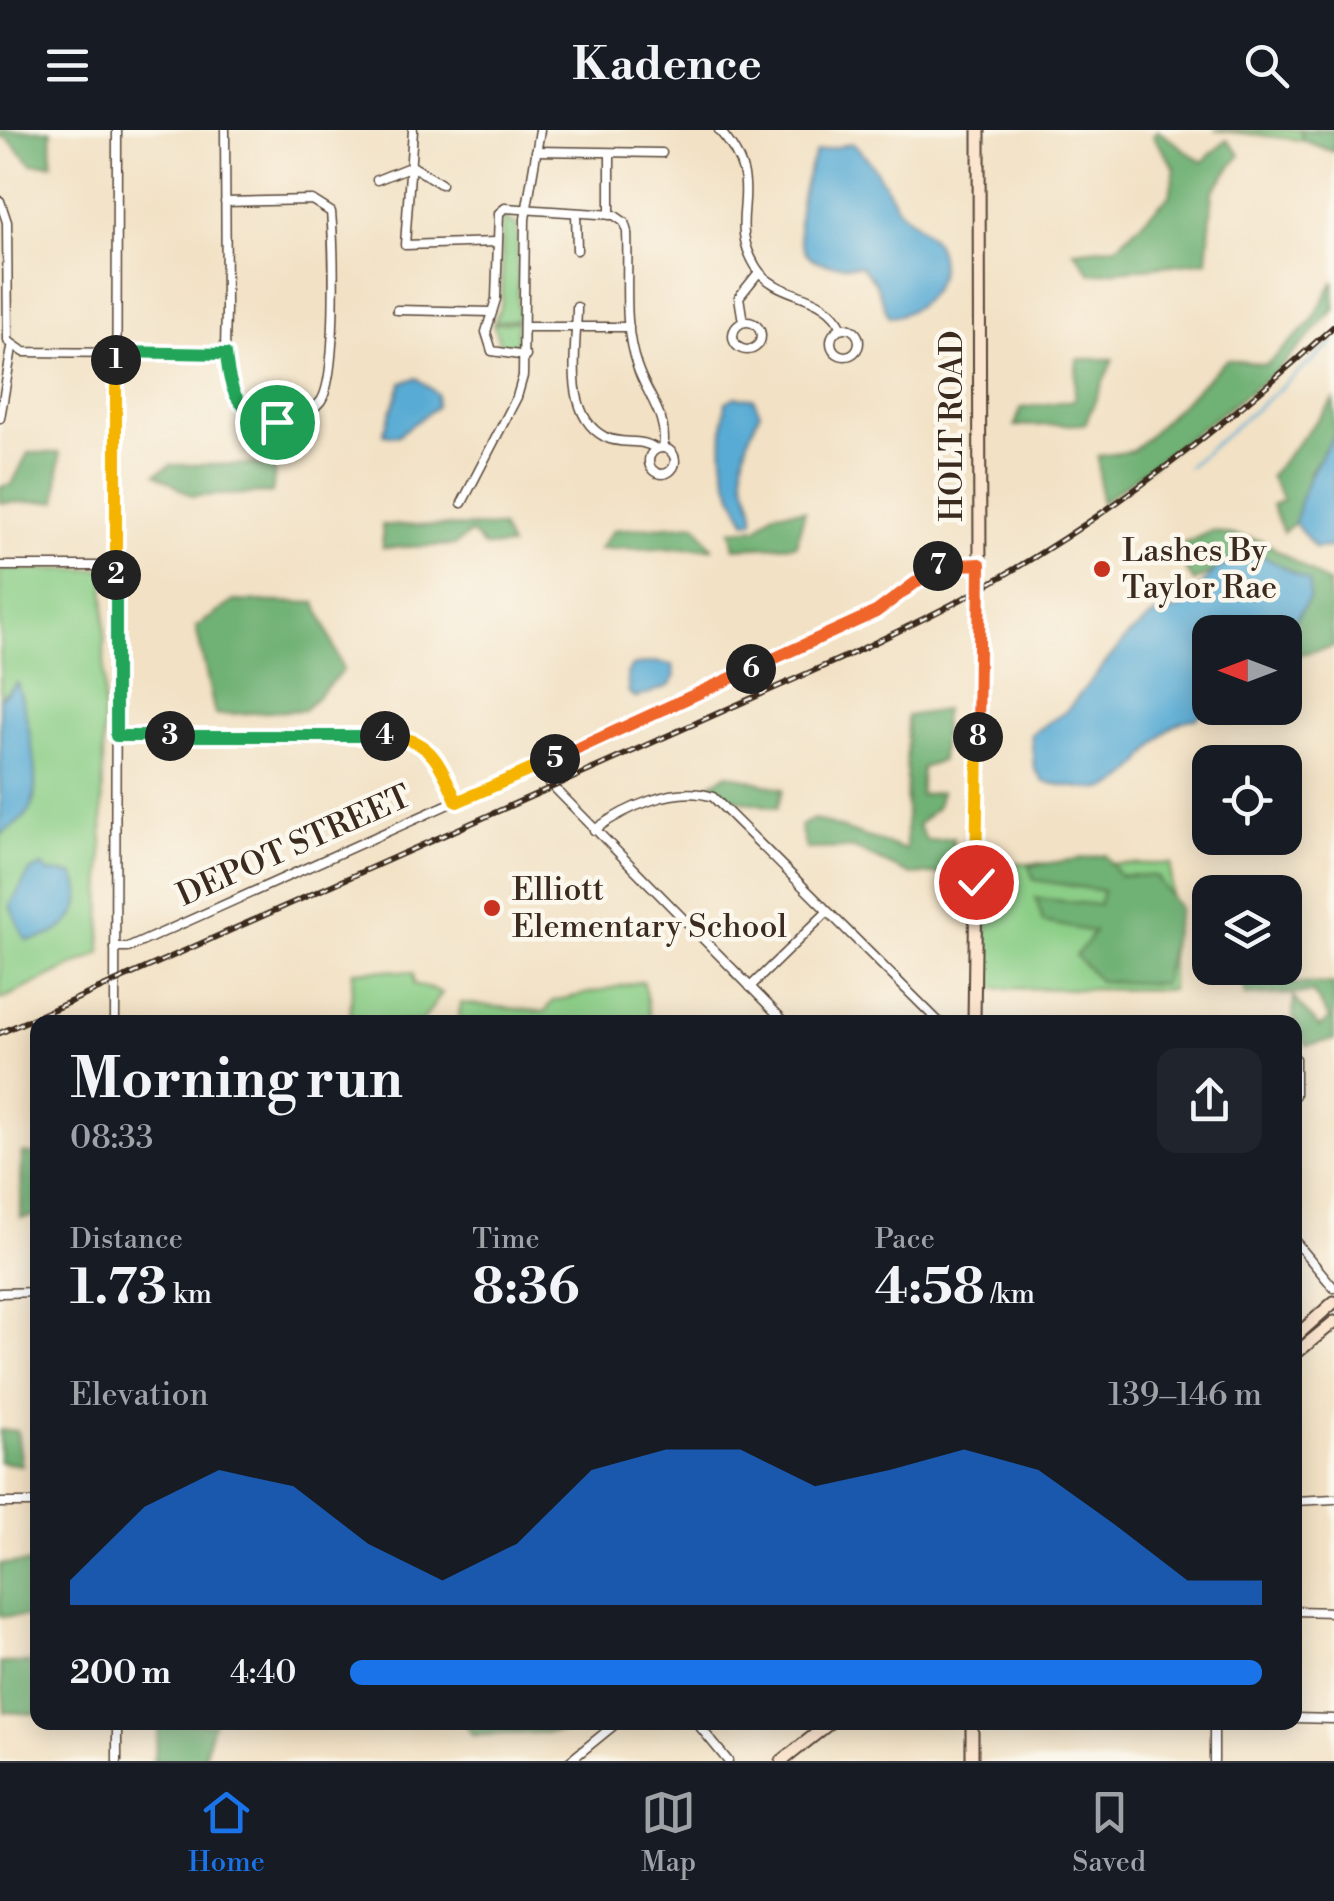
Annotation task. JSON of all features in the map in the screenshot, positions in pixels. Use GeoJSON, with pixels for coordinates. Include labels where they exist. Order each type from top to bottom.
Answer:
{"type":"FeatureCollection","features":[{"type":"Feature","properties":{"kind":"main road","name":"HOLT ROAD"},"geometry":{"type":"LineString","coordinates":[[974,1015],[980,564],[979,130]]}},
{"type":"Feature","properties":{"kind":"main road"},"geometry":{"type":"LineString","coordinates":[[1302,1330],[1334,1302]]}},
{"type":"Feature","properties":{"kind":"main road"},"geometry":{"type":"LineString","coordinates":[[1302,1348],[1334,1322]]}},
{"type":"Feature","properties":{"kind":"main road"},"geometry":{"type":"LineString","coordinates":[[782,1761],[821,1730]]}},
{"type":"Feature","properties":{"kind":"main road"},"geometry":{"type":"LineString","coordinates":[[972,1730],[972,1761]]}},
{"type":"Feature","properties":{"kind":"street"},"geometry":{"type":"LineString","coordinates":[[115,1015],[117,130]]}},
{"type":"Feature","properties":{"kind":"street"},"geometry":{"type":"LineString","coordinates":[[225,130],[226,354],[230,390],[240,407],[256,417],[277,422],[302,416],[322,401],[331,373],[331,212],[312,200],[226,202]]}},
{"type":"Feature","properties":{"kind":"street"},"geometry":{"type":"LineString","coordinates":[[414,130],[405,244],[496,242]]}},
{"type":"Feature","properties":{"kind":"street"},"geometry":{"type":"LineString","coordinates":[[462,503],[517,396],[526,356],[526,210],[540,130]]}},
{"type":"Feature","properties":{"kind":"street"},"geometry":{"type":"LineString","coordinates":[[719,130],[746,168],[743,232],[758,272],[772,283],[828,307],[842,328]]}},
{"type":"Feature","properties":{"kind":"street"},"geometry":{"type":"LineString","coordinates":[[536,151],[662,153]]}},
{"type":"Feature","properties":{"kind":"street"},"geometry":{"type":"LineString","coordinates":[[610,154],[610,215]]}},
{"type":"Feature","properties":{"kind":"street"},"geometry":{"type":"LineString","coordinates":[[377,180],[411,166]]}},
{"type":"Feature","properties":{"kind":"street"},"geometry":{"type":"LineString","coordinates":[[411,166],[441,184]]}},
{"type":"Feature","properties":{"kind":"street"},"geometry":{"type":"LineString","coordinates":[[0,201],[7,222],[8,341],[12,348],[0,418]]}},
{"type":"Feature","properties":{"kind":"street"},"geometry":{"type":"LineString","coordinates":[[526,356],[492,352],[486,332],[492,312],[501,210],[610,215],[624,222],[629,327],[636,364],[664,427],[660,448],[647,442],[606,438],[584,417],[576,388],[578,307]]}},
{"type":"Feature","properties":{"kind":"street"},"geometry":{"type":"LineString","coordinates":[[576,213],[576,250]]}},
{"type":"Feature","properties":{"kind":"street"},"geometry":{"type":"LineString","coordinates":[[743,322],[739,297],[758,272]]}},
{"type":"Feature","properties":{"kind":"street"},"geometry":{"type":"LineString","coordinates":[[397,310],[492,312]]}},
{"type":"Feature","properties":{"kind":"street"},"geometry":{"type":"LineString","coordinates":[[525,327],[629,327]]}},
{"type":"Feature","properties":{"kind":"street"},"geometry":{"type":"LineString","coordinates":[[12,348],[24,352],[226,354]]}},
{"type":"Feature","properties":{"kind":"street","name":"DEPOT STREET"},"geometry":{"type":"LineString","coordinates":[[115,948],[128,948],[876,612],[938,566],[980,564]]}},
{"type":"Feature","properties":{"kind":"street"},"geometry":{"type":"LineString","coordinates":[[0,566],[116,566]]}},
{"type":"Feature","properties":{"kind":"street"},"geometry":{"type":"LineString","coordinates":[[116,736],[406,737],[431,750],[457,802]]}},
{"type":"Feature","properties":{"kind":"street"},"geometry":{"type":"LineString","coordinates":[[535,768],[778,1015]]}},
{"type":"Feature","properties":{"kind":"street"},"geometry":{"type":"LineString","coordinates":[[594,830],[626,811],[670,796],[686,792],[713,797],[932,1015]]}},
{"type":"Feature","properties":{"kind":"street"},"geometry":{"type":"LineString","coordinates":[[750,988],[826,913]]}},
{"type":"Feature","properties":{"kind":"street"},"geometry":{"type":"LineString","coordinates":[[1302,1249],[1334,1288]]}},
{"type":"Feature","properties":{"kind":"street"},"geometry":{"type":"LineString","coordinates":[[0,1293],[30,1292]]}},
{"type":"Feature","properties":{"kind":"street"},"geometry":{"type":"LineString","coordinates":[[1302,1501],[1334,1499]]}},
{"type":"Feature","properties":{"kind":"street"},"geometry":{"type":"LineString","coordinates":[[0,1504],[30,1503]]}},
{"type":"Feature","properties":{"kind":"street"},"geometry":{"type":"LineString","coordinates":[[1302,1612],[1334,1612]]}},
{"type":"Feature","properties":{"kind":"street"},"geometry":{"type":"LineString","coordinates":[[1302,1718],[1334,1718]]}},
{"type":"Feature","properties":{"kind":"street"},"geometry":{"type":"LineString","coordinates":[[117,1730],[117,1761]]}},
{"type":"Feature","properties":{"kind":"street"},"geometry":{"type":"LineString","coordinates":[[570,1761],[608,1730]]}},
{"type":"Feature","properties":{"kind":"street"},"geometry":{"type":"LineString","coordinates":[[703,1730],[728,1761]]}},
{"type":"Feature","properties":{"kind":"street"},"geometry":{"type":"LineString","coordinates":[[1214,1730],[1214,1761]]}},
{"type":"Feature","properties":{"kind":"green space"},"geometry":{"type":"Polygon","coordinates":[[[0,130],[51,130],[52,164],[32,164],[7,138],[0,138],[0,130]]]}},
{"type":"Feature","properties":{"kind":"green space"},"geometry":{"type":"Polygon","coordinates":[[[1157,130],[1202,162],[1227,140],[1240,155],[1213,191],[1207,261],[1091,274],[1074,251],[1117,246],[1170,195],[1175,168],[1153,136],[1157,130]]]}},
{"type":"Feature","properties":{"kind":"green space"},"geometry":{"type":"Polygon","coordinates":[[[1214,130],[1301,130],[1302,140],[1214,130]]]}},
{"type":"Feature","properties":{"kind":"green space"},"geometry":{"type":"Polygon","coordinates":[[[1301,130],[1334,130],[1334,152],[1302,140],[1301,130]]]}},
{"type":"Feature","properties":{"kind":"green space"},"geometry":{"type":"Polygon","coordinates":[[[507,214],[508,222],[517,224],[518,319],[494,322],[502,303],[502,219],[507,214]]]}},
{"type":"Feature","properties":{"kind":"green space"},"geometry":{"type":"Polygon","coordinates":[[[1334,281],[1334,310],[1277,371],[1101,503],[1098,456],[1133,451],[1227,359],[1266,365],[1311,323],[1334,281]]]}},
{"type":"Feature","properties":{"kind":"green space"},"geometry":{"type":"Polygon","coordinates":[[[517,321],[517,345],[500,344],[493,324],[517,321]]]}},
{"type":"Feature","properties":{"kind":"green space"},"geometry":{"type":"Polygon","coordinates":[[[1077,359],[1113,359],[1085,424],[1015,426],[1021,408],[1074,400],[1077,359]]]}},
{"type":"Feature","properties":{"kind":"green space"},"geometry":{"type":"Polygon","coordinates":[[[1334,400],[1334,435],[1310,472],[1295,523],[1283,532],[1272,505],[1283,500],[1270,476],[1334,400]]]}},
{"type":"Feature","properties":{"kind":"green space"},"geometry":{"type":"Polygon","coordinates":[[[28,453],[60,453],[57,501],[0,503],[0,487],[12,484],[28,453]]]}},
{"type":"Feature","properties":{"kind":"green space"},"geometry":{"type":"Polygon","coordinates":[[[276,464],[272,493],[192,496],[156,474],[170,465],[276,464]]]}},
{"type":"Feature","properties":{"kind":"green space"},"geometry":{"type":"Polygon","coordinates":[[[805,510],[796,545],[735,548],[731,530],[758,528],[774,512],[805,510]]]}},
{"type":"Feature","properties":{"kind":"green space"},"geometry":{"type":"Polygon","coordinates":[[[696,524],[712,548],[599,549],[613,530],[696,524]]]}},
{"type":"Feature","properties":{"kind":"green space"},"geometry":{"type":"Polygon","coordinates":[[[382,525],[501,527],[510,547],[484,546],[471,533],[455,545],[383,548],[382,525]]]}},
{"type":"Feature","properties":{"kind":"green space"},"geometry":{"type":"Polygon","coordinates":[[[1212,531],[1263,541],[1329,584],[1334,647],[1302,654],[1302,615],[1298,615],[1309,599],[1257,553],[1243,555],[1194,582],[1174,548],[1212,531]]]}},
{"type":"Feature","properties":{"kind":"green space"},"geometry":{"type":"Polygon","coordinates":[[[105,569],[101,953],[0,1000],[0,570],[105,569]]]}},
{"type":"Feature","properties":{"kind":"green space"},"geometry":{"type":"Polygon","coordinates":[[[234,601],[316,603],[343,670],[304,710],[215,715],[196,627],[234,601]]]}},
{"type":"Feature","properties":{"kind":"green space"},"geometry":{"type":"Polygon","coordinates":[[[944,710],[941,761],[922,768],[920,795],[941,792],[937,807],[918,825],[927,841],[953,838],[953,873],[911,875],[853,848],[806,849],[800,826],[814,819],[906,850],[907,716],[944,710]]]}},
{"type":"Feature","properties":{"kind":"green space"},"geometry":{"type":"Polygon","coordinates":[[[728,774],[783,789],[777,808],[734,799],[710,784],[728,774]]]}},
{"type":"Feature","properties":{"kind":"green space"},"geometry":{"type":"Polygon","coordinates":[[[1105,855],[1119,875],[1156,876],[1179,908],[1163,984],[1099,981],[1076,956],[1094,932],[1043,922],[1036,898],[1099,905],[1103,891],[1034,880],[1029,866],[1105,855]]]}},
{"type":"Feature","properties":{"kind":"green space"},"geometry":{"type":"Polygon","coordinates":[[[987,863],[1171,864],[1171,990],[986,988],[987,863]]]}},
{"type":"Feature","properties":{"kind":"green space"},"geometry":{"type":"Polygon","coordinates":[[[353,971],[413,973],[414,984],[442,993],[427,1015],[350,1015],[353,971]]]}},
{"type":"Feature","properties":{"kind":"green space"},"geometry":{"type":"Polygon","coordinates":[[[643,981],[650,1015],[459,1015],[461,1003],[545,1012],[553,1001],[643,981]]]}},
{"type":"Feature","properties":{"kind":"green space"},"geometry":{"type":"Polygon","coordinates":[[[1334,984],[1334,1040],[1306,1045],[1302,1015],[1293,1015],[1294,998],[1319,1027],[1330,1019],[1313,993],[1245,996],[1244,985],[1334,984]]]}},
{"type":"Feature","properties":{"kind":"green space"},"geometry":{"type":"Polygon","coordinates":[[[22,1153],[30,1154],[30,1216],[21,1218],[22,1153]]]}},
{"type":"Feature","properties":{"kind":"green space"},"geometry":{"type":"Polygon","coordinates":[[[0,1430],[17,1431],[22,1465],[0,1462],[0,1430]]]}},
{"type":"Feature","properties":{"kind":"green space"},"geometry":{"type":"Polygon","coordinates":[[[30,1563],[30,1617],[0,1616],[0,1564],[30,1563]]]}},
{"type":"Feature","properties":{"kind":"green space"},"geometry":{"type":"Polygon","coordinates":[[[0,1663],[30,1663],[30,1714],[5,1712],[0,1663]]]}},
{"type":"Feature","properties":{"kind":"green space"},"geometry":{"type":"Polygon","coordinates":[[[159,1730],[211,1730],[203,1761],[153,1761],[159,1730]]]}},
{"type":"Feature","properties":{"kind":"green space"},"geometry":{"type":"Polygon","coordinates":[[[469,1730],[590,1730],[589,1731],[472,1735],[469,1730]]]}},
{"type":"Feature","properties":{"kind":"water"},"geometry":{"type":"Polygon","coordinates":[[[852,143],[872,164],[901,211],[936,244],[940,257],[937,282],[922,302],[901,315],[889,317],[875,282],[861,266],[820,262],[808,255],[802,244],[802,195],[816,152],[852,143]]]}},
{"type":"Feature","properties":{"kind":"water"},"geometry":{"type":"Polygon","coordinates":[[[417,378],[437,394],[436,407],[397,436],[383,434],[402,382],[417,378]]]}},
{"type":"Feature","properties":{"kind":"water"},"geometry":{"type":"Polygon","coordinates":[[[735,397],[753,398],[760,412],[744,455],[743,473],[754,516],[754,521],[747,522],[731,491],[724,464],[726,402],[735,397]]]}},
{"type":"Feature","properties":{"kind":"water"},"geometry":{"type":"Polygon","coordinates":[[[1334,435],[1334,547],[1315,548],[1295,523],[1310,477],[1334,435]]]}},
{"type":"Feature","properties":{"kind":"water"},"geometry":{"type":"Polygon","coordinates":[[[1257,553],[1310,582],[1309,599],[1298,615],[1192,615],[1192,720],[1169,729],[1116,785],[1094,789],[1044,782],[1034,768],[1031,734],[1065,712],[1128,636],[1154,615],[1182,608],[1217,568],[1257,553]]]}},
{"type":"Feature","properties":{"kind":"water"},"geometry":{"type":"Polygon","coordinates":[[[654,662],[673,665],[675,677],[669,686],[636,698],[629,693],[627,674],[632,666],[654,662]]]}},
{"type":"Feature","properties":{"kind":"water"},"geometry":{"type":"Polygon","coordinates":[[[17,683],[32,747],[34,798],[25,817],[0,835],[0,698],[17,683]]]}},
{"type":"Feature","properties":{"kind":"water"},"geometry":{"type":"Polygon","coordinates":[[[43,866],[48,872],[73,874],[80,899],[71,920],[62,928],[26,940],[10,906],[30,871],[43,866]]]}},
{"type":"Feature","properties":{"kind":"waterway"},"geometry":{"type":"LineString","coordinates":[[1188,467],[1334,342]]}},
{"type":"Feature","properties":{"kind":"railway"},"geometry":{"type":"LineString","coordinates":[[40,1015],[851,654],[948,606],[1028,561],[1165,468],[1334,326]]}},
{"type":"Feature","properties":{"kind":"railway"},"geometry":{"type":"LineString","coordinates":[[0,1033],[30,1020]]}},
{"type":"Feature","properties":{"kind":"place","name":"Lashes By Taylor Rae"},"geometry":{"type":"Point","coordinates":[1102,569]}},
{"type":"Feature","properties":{"kind":"place","name":"Elliott Elementary School"},"geometry":{"type":"Point","coordinates":[492,908]}},
{"type":"Feature","properties":{"kind":"route"},"geometry":{"type":"LineString","coordinates":[[277,422],[256,417],[240,407],[230,390],[226,354],[116,352],[116,736],[406,737],[431,750],[457,802],[876,612],[938,566],[980,564],[976,882]]}}]}
